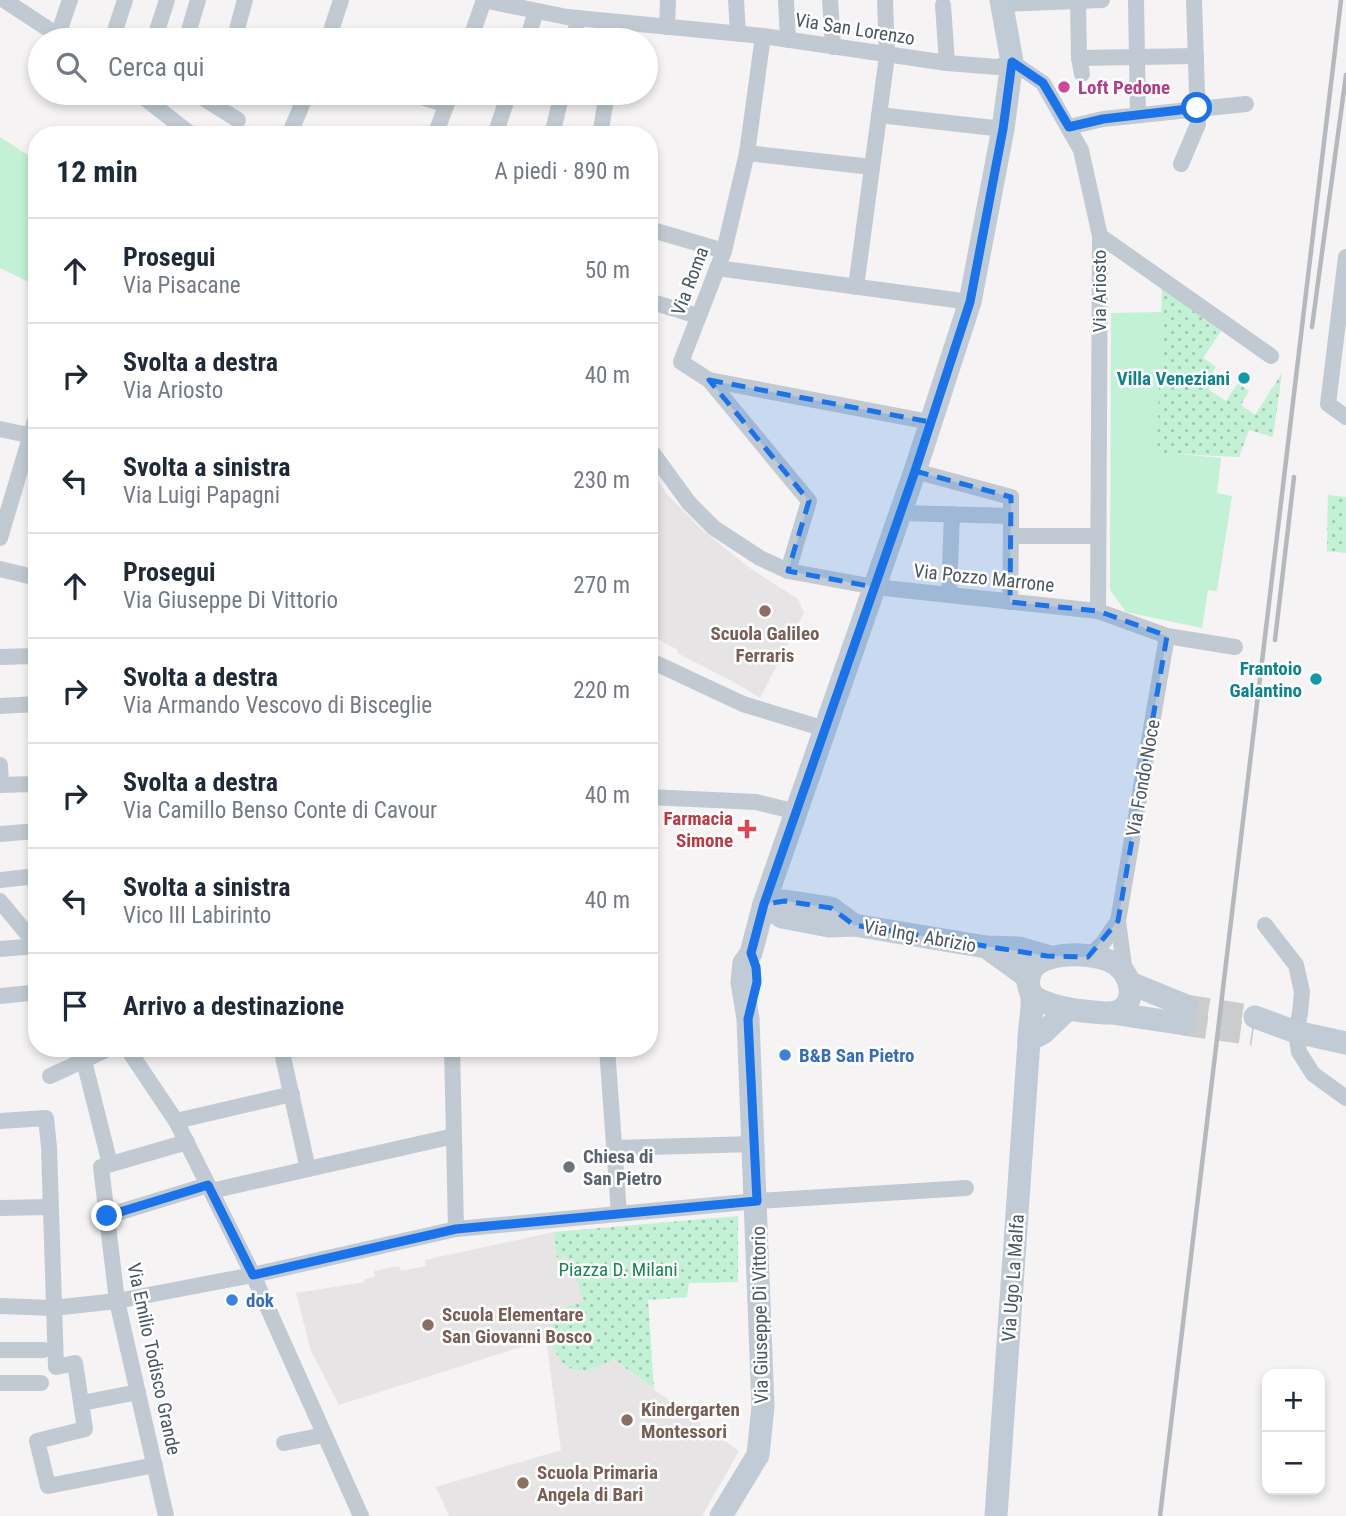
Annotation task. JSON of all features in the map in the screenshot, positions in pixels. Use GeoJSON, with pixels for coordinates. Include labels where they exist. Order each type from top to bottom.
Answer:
{"type":"FeatureCollection","features":[{"type":"Feature","properties":{"kind":"street"},"geometry":{"type":"LineString","coordinates":[[4,0],[20,5],[49,28]]}},
{"type":"Feature","properties":{"kind":"street"},"geometry":{"type":"LineString","coordinates":[[64,28],[70,0]]}},
{"type":"Feature","properties":{"kind":"street"},"geometry":{"type":"LineString","coordinates":[[116,28],[125,0]]}},
{"type":"Feature","properties":{"kind":"street"},"geometry":{"type":"LineString","coordinates":[[158,28],[167,0]]}},
{"type":"Feature","properties":{"kind":"street"},"geometry":{"type":"LineString","coordinates":[[190,28],[198,0]]}},
{"type":"Feature","properties":{"kind":"street"},"geometry":{"type":"LineString","coordinates":[[238,28],[246,0]]}},
{"type":"Feature","properties":{"kind":"street"},"geometry":{"type":"LineString","coordinates":[[332,28],[341,0]]}},
{"type":"Feature","properties":{"kind":"street"},"geometry":{"type":"LineString","coordinates":[[474,28],[483,0]]}},
{"type":"Feature","properties":{"kind":"street","name":"Via San Lorenzo"},"geometry":{"type":"LineString","coordinates":[[483,0],[620,24],[738,33],[887,56],[997,67],[1012,62]]}},
{"type":"Feature","properties":{"kind":"street"},"geometry":{"type":"LineString","coordinates":[[667,27],[668,0]]}},
{"type":"Feature","properties":{"kind":"street"},"geometry":{"type":"LineString","coordinates":[[736,0],[738,33]]}},
{"type":"Feature","properties":{"kind":"street"},"geometry":{"type":"LineString","coordinates":[[786,0],[788,40]]}},
{"type":"Feature","properties":{"kind":"street"},"geometry":{"type":"LineString","coordinates":[[830,0],[832,47]]}},
{"type":"Feature","properties":{"kind":"street"},"geometry":{"type":"LineString","coordinates":[[856,287],[887,56],[885,0]]}},
{"type":"Feature","properties":{"kind":"street"},"geometry":{"type":"LineString","coordinates":[[1078,0],[1080,66],[1137,57],[1196,56]]}},
{"type":"Feature","properties":{"kind":"street"},"geometry":{"type":"LineString","coordinates":[[1012,62],[1001,2],[1102,0]]}},
{"type":"Feature","properties":{"kind":"street"},"geometry":{"type":"LineString","coordinates":[[1136,0],[1138,114]]}},
{"type":"Feature","properties":{"kind":"street"},"geometry":{"type":"LineString","coordinates":[[1181,164],[1198,124],[1194,0]]}},
{"type":"Feature","properties":{"kind":"street"},"geometry":{"type":"LineString","coordinates":[[943,5],[947,63]]}},
{"type":"Feature","properties":{"kind":"street"},"geometry":{"type":"LineString","coordinates":[[531,28],[536,11]]}},
{"type":"Feature","properties":{"kind":"street"},"geometry":{"type":"LineString","coordinates":[[577,28],[579,18]]}},
{"type":"Feature","properties":{"kind":"street"},"geometry":{"type":"LineString","coordinates":[[619,28],[620,24]]}},
{"type":"Feature","properties":{"kind":"street","name":"Via Roma"},"geometry":{"type":"LineString","coordinates":[[763,36],[747,153],[724,251],[681,362],[709,380],[809,501],[788,571]]}},
{"type":"Feature","properties":{"kind":"street","name":"Via Ariosto"},"geometry":{"type":"LineString","coordinates":[[1012,62],[1043,83],[1081,150],[1100,236],[1098,611]]}},
{"type":"Feature","properties":{"kind":"street","name":"Via Giuseppe Di Vittorio"},"geometry":{"type":"LineString","coordinates":[[721,1516],[758,1455],[763,1404],[748,1019],[757,982],[751,953],[764,904],[915,471],[970,302],[1003,129],[1012,62]]}},
{"type":"Feature","properties":{"kind":"street"},"geometry":{"type":"LineString","coordinates":[[1069,127],[1138,114],[1246,104]]}},
{"type":"Feature","properties":{"kind":"street"},"geometry":{"type":"LineString","coordinates":[[152,105],[175,126]]}},
{"type":"Feature","properties":{"kind":"street"},"geometry":{"type":"LineString","coordinates":[[223,105],[238,120]]}},
{"type":"Feature","properties":{"kind":"street"},"geometry":{"type":"LineString","coordinates":[[293,126],[302,105]]}},
{"type":"Feature","properties":{"kind":"street"},"geometry":{"type":"LineString","coordinates":[[437,126],[442,105]]}},
{"type":"Feature","properties":{"kind":"street"},"geometry":{"type":"LineString","coordinates":[[498,126],[505,105]]}},
{"type":"Feature","properties":{"kind":"street"},"geometry":{"type":"LineString","coordinates":[[554,126],[559,105]]}},
{"type":"Feature","properties":{"kind":"street"},"geometry":{"type":"LineString","coordinates":[[602,126],[605,105]]}},
{"type":"Feature","properties":{"kind":"street"},"geometry":{"type":"LineString","coordinates":[[879,115],[1003,129]]}},
{"type":"Feature","properties":{"kind":"street"},"geometry":{"type":"LineString","coordinates":[[747,153],[872,167]]}},
{"type":"Feature","properties":{"kind":"street"},"geometry":{"type":"LineString","coordinates":[[658,232],[724,251]]}},
{"type":"Feature","properties":{"kind":"street"},"geometry":{"type":"LineString","coordinates":[[1100,236],[1271,356]]}},
{"type":"Feature","properties":{"kind":"street"},"geometry":{"type":"LineString","coordinates":[[1346,257],[1328,404],[1346,417]]}},
{"type":"Feature","properties":{"kind":"street"},"geometry":{"type":"LineString","coordinates":[[717,268],[970,302]]}},
{"type":"Feature","properties":{"kind":"street"},"geometry":{"type":"LineString","coordinates":[[658,304],[698,316]]}},
{"type":"Feature","properties":{"kind":"street"},"geometry":{"type":"LineString","coordinates":[[709,380],[930,422]]}},
{"type":"Feature","properties":{"kind":"street"},"geometry":{"type":"LineString","coordinates":[[0,429],[28,436]]}},
{"type":"Feature","properties":{"kind":"street"},"geometry":{"type":"LineString","coordinates":[[0,538],[28,452]]}},
{"type":"Feature","properties":{"kind":"street","name":"Via Pozzo Marrone"},"geometry":{"type":"LineString","coordinates":[[658,461],[689,503],[713,528],[760,558],[788,571],[875,587],[1098,611],[1167,636],[1235,647]]}},
{"type":"Feature","properties":{"kind":"street"},"geometry":{"type":"LineString","coordinates":[[915,471],[1011,497],[1010,602]]}},
{"type":"Feature","properties":{"kind":"street"},"geometry":{"type":"LineString","coordinates":[[900,513],[1011,516]]}},
{"type":"Feature","properties":{"kind":"street"},"geometry":{"type":"LineString","coordinates":[[948,595],[951,514]]}},
{"type":"Feature","properties":{"kind":"street"},"geometry":{"type":"LineString","coordinates":[[1011,536],[1098,536]]}},
{"type":"Feature","properties":{"kind":"street"},"geometry":{"type":"LineString","coordinates":[[0,569],[28,576]]}},
{"type":"Feature","properties":{"kind":"street","name":"Via Fondo Noce"},"geometry":{"type":"LineString","coordinates":[[1127,978],[1118,921],[1167,636]]}},
{"type":"Feature","properties":{"kind":"street"},"geometry":{"type":"LineString","coordinates":[[0,657],[28,656]]}},
{"type":"Feature","properties":{"kind":"street"},"geometry":{"type":"LineString","coordinates":[[658,664],[743,704],[825,729]]}},
{"type":"Feature","properties":{"kind":"street"},"geometry":{"type":"LineString","coordinates":[[0,706],[28,704]]}},
{"type":"Feature","properties":{"kind":"street"},"geometry":{"type":"LineString","coordinates":[[0,765],[1,785],[28,784]]}},
{"type":"Feature","properties":{"kind":"street"},"geometry":{"type":"LineString","coordinates":[[658,797],[756,802],[797,812]]}},
{"type":"Feature","properties":{"kind":"street"},"geometry":{"type":"LineString","coordinates":[[0,834],[28,832]]}},
{"type":"Feature","properties":{"kind":"street"},"geometry":{"type":"LineString","coordinates":[[0,880],[28,877]]}},
{"type":"Feature","properties":{"kind":"street"},"geometry":{"type":"LineString","coordinates":[[0,901],[28,935]]}},
{"type":"Feature","properties":{"kind":"street","name":"Via Ing. Abrizio"},"geometry":{"type":"LineString","coordinates":[[764,904],[785,901],[831,908],[854,925],[986,947],[1019,948],[1047,956],[1108,959],[1127,978]]}},
{"type":"Feature","properties":{"kind":"street","name":"Via Fondo Noce"},"geometry":{"type":"LineString","coordinates":[[1087,957],[1102,943],[1118,921]]}},
{"type":"Feature","properties":{"kind":"street"},"geometry":{"type":"LineString","coordinates":[[1265,925],[1296,965],[1302,992],[1296,1032],[1299,1052],[1313,1074],[1346,1098]]}},
{"type":"Feature","properties":{"kind":"street"},"geometry":{"type":"LineString","coordinates":[[0,949],[28,947]]}},
{"type":"Feature","properties":{"kind":"street","name":"Via Ing. Abrizio"},"geometry":{"type":"LineString","coordinates":[[986,947],[1048,1005],[1068,1010],[1112,1013]]}},
{"type":"Feature","properties":{"kind":"street"},"geometry":{"type":"LineString","coordinates":[[1030,987],[1035,964],[1047,956]]}},
{"type":"Feature","properties":{"kind":"street"},"geometry":{"type":"LineString","coordinates":[[1112,1013],[1123,1009],[1130,1001],[1127,978]]}},
{"type":"Feature","properties":{"kind":"street"},"geometry":{"type":"LineString","coordinates":[[1112,1013],[1185,1015],[1127,978]]}},
{"type":"Feature","properties":{"kind":"street","name":"Via Ugo La Malfa"},"geometry":{"type":"LineString","coordinates":[[996,1516],[1029,1040],[1030,987]]}},
{"type":"Feature","properties":{"kind":"street"},"geometry":{"type":"LineString","coordinates":[[0,996],[28,993]]}},
{"type":"Feature","properties":{"kind":"street"},"geometry":{"type":"LineString","coordinates":[[1029,1040],[1043,1033],[1068,1010]]}},
{"type":"Feature","properties":{"kind":"street"},"geometry":{"type":"LineString","coordinates":[[1254,1026],[1346,1043]]}},
{"type":"Feature","properties":{"kind":"street"},"geometry":{"type":"LineString","coordinates":[[50,1076],[92,1057]]}},
{"type":"Feature","properties":{"kind":"street"},"geometry":{"type":"LineString","coordinates":[[135,1057],[176,1121],[253,1275],[361,1516]]}},
{"type":"Feature","properties":{"kind":"street"},"geometry":{"type":"LineString","coordinates":[[283,1057],[308,1168]]}},
{"type":"Feature","properties":{"kind":"street"},"geometry":{"type":"LineString","coordinates":[[452,1057],[456,1229]]}},
{"type":"Feature","properties":{"kind":"street"},"geometry":{"type":"LineString","coordinates":[[608,1057],[619,1214]]}},
{"type":"Feature","properties":{"kind":"street","name":"Via Emilio Todisco Grande"},"geometry":{"type":"LineString","coordinates":[[84,1061],[106,1166],[107,1216],[117,1301],[166,1516]]}},
{"type":"Feature","properties":{"kind":"street"},"geometry":{"type":"LineString","coordinates":[[176,1121],[292,1094]]}},
{"type":"Feature","properties":{"kind":"street"},"geometry":{"type":"LineString","coordinates":[[0,1121],[46,1118],[56,1367],[75,1363],[85,1429],[37,1441],[48,1486],[155,1465]]}},
{"type":"Feature","properties":{"kind":"street"},"geometry":{"type":"LineString","coordinates":[[107,1216],[210,1188],[454,1136]]}},
{"type":"Feature","properties":{"kind":"street"},"geometry":{"type":"LineString","coordinates":[[106,1166],[187,1142]]}},
{"type":"Feature","properties":{"kind":"street"},"geometry":{"type":"LineString","coordinates":[[614,1147],[754,1144]]}},
{"type":"Feature","properties":{"kind":"street"},"geometry":{"type":"LineString","coordinates":[[0,1306],[53,1308],[117,1301],[253,1275],[456,1229],[757,1201],[966,1188]]}},
{"type":"Feature","properties":{"kind":"street"},"geometry":{"type":"LineString","coordinates":[[0,1208],[50,1208]]}},
{"type":"Feature","properties":{"kind":"street"},"geometry":{"type":"LineString","coordinates":[[0,1350],[43,1350]]}},
{"type":"Feature","properties":{"kind":"street"},"geometry":{"type":"LineString","coordinates":[[0,1383],[41,1383]]}},
{"type":"Feature","properties":{"kind":"street"},"geometry":{"type":"LineString","coordinates":[[82,1403],[138,1392]]}},
{"type":"Feature","properties":{"kind":"street"},"geometry":{"type":"LineString","coordinates":[[284,1443],[324,1435]]}},
{"type":"Feature","properties":{"kind":"highlighted area"},"geometry":{"type":"Polygon","coordinates":[[[709,380],[930,422],[915,471],[1011,497],[1010,602],[1098,611],[1167,636],[1118,921],[1088,957],[1047,956],[854,925],[831,908],[785,901],[764,904],[874,587],[788,571],[809,501],[709,380]]]}},
{"type":"Feature","properties":{"kind":"shaded area"},"geometry":{"type":"Polygon","coordinates":[[[658,480],[667,494],[701,529],[751,569],[798,599],[804,613],[760,698],[677,653],[678,650],[658,639],[658,480]]]}},
{"type":"Feature","properties":{"kind":"shaded area"},"geometry":{"type":"Polygon","coordinates":[[[554,1232],[557,1258],[568,1256],[585,1301],[554,1346],[559,1358],[573,1370],[592,1369],[612,1359],[739,1451],[702,1516],[449,1516],[436,1487],[561,1450],[546,1339],[339,1405],[311,1351],[296,1293],[365,1282],[365,1279],[375,1277],[374,1271],[399,1266],[401,1271],[426,1266],[425,1260],[554,1232]]]}},
{"type":"Feature","properties":{"kind":"green space"},"geometry":{"type":"Polygon","coordinates":[[[0,137],[28,155],[28,282],[0,268],[0,137]]]}},
{"type":"Feature","properties":{"kind":"green space"},"geometry":{"type":"Polygon","coordinates":[[[1162,288],[1221,331],[1203,358],[1216,367],[1205,384],[1210,387],[1209,390],[1226,401],[1238,383],[1249,391],[1241,405],[1255,415],[1282,373],[1273,437],[1249,430],[1239,457],[1157,453],[1162,288]]]}},
{"type":"Feature","properties":{"kind":"green space"},"geometry":{"type":"Polygon","coordinates":[[[1163,312],[1157,452],[1221,458],[1217,493],[1232,496],[1217,591],[1208,590],[1202,628],[1126,612],[1110,590],[1111,313],[1163,312]]]}},
{"type":"Feature","properties":{"kind":"green space"},"geometry":{"type":"Polygon","coordinates":[[[1328,495],[1346,497],[1346,553],[1327,551],[1328,495]]]}},
{"type":"Feature","properties":{"kind":"green space","name":"Piazza D. Milani"},"geometry":{"type":"Polygon","coordinates":[[[738,1216],[738,1282],[689,1283],[687,1297],[648,1300],[654,1389],[613,1359],[592,1369],[577,1370],[559,1358],[547,1339],[556,1311],[584,1301],[568,1257],[557,1258],[554,1232],[738,1216]]]}},
{"type":"Feature","properties":{"kind":"tunnel"},"geometry":{"type":"LineString","coordinates":[[1186,1006],[1255,1017]]}},
{"type":"Feature","properties":{"kind":"tunnel"},"geometry":{"type":"LineString","coordinates":[[1184,1024],[1253,1034]]}},
{"type":"Feature","properties":{"kind":"railway"},"geometry":{"type":"LineString","coordinates":[[1160,1516],[1341,0]]}},
{"type":"Feature","properties":{"kind":"railway"},"geometry":{"type":"LineString","coordinates":[[1312,327],[1346,75]]}},
{"type":"Feature","properties":{"kind":"railway"},"geometry":{"type":"LineString","coordinates":[[1275,640],[1294,477]]}},
{"type":"Feature","properties":{"kind":"place","name":"Loft Pedone"},"geometry":{"type":"Point","coordinates":[1064,87]}},
{"type":"Feature","properties":{"kind":"place","name":"Villa Veneziani"},"geometry":{"type":"Point","coordinates":[1244,378]}},
{"type":"Feature","properties":{"kind":"place","name":"Scuola Galileo Ferraris"},"geometry":{"type":"Point","coordinates":[765,611]}},
{"type":"Feature","properties":{"kind":"place","name":"Frantoio Galantino"},"geometry":{"type":"Point","coordinates":[1316,679]}},
{"type":"Feature","properties":{"kind":"place","name":"Farmacia Simone"},"geometry":{"type":"Point","coordinates":[747,829]}},
{"type":"Feature","properties":{"kind":"place","name":"B&B San Pietro"},"geometry":{"type":"Point","coordinates":[785,1055]}},
{"type":"Feature","properties":{"kind":"place","name":"Chiesa di San Pietro"},"geometry":{"type":"Point","coordinates":[569,1167]}},
{"type":"Feature","properties":{"kind":"place","name":"dok"},"geometry":{"type":"Point","coordinates":[232,1300]}},
{"type":"Feature","properties":{"kind":"place","name":"Scuola Elementare San Giovanni Bosco"},"geometry":{"type":"Point","coordinates":[428,1325]}},
{"type":"Feature","properties":{"kind":"place","name":"Kindergarten Montessori"},"geometry":{"type":"Point","coordinates":[627,1420]}},
{"type":"Feature","properties":{"kind":"place","name":"Scuola Primaria Angela di Bari"},"geometry":{"type":"Point","coordinates":[523,1483]}},
{"type":"Feature","properties":{"kind":"route"},"geometry":{"type":"LineString","coordinates":[[107,1216],[208,1185],[253,1275],[456,1229],[757,1201],[748,1019],[757,982],[751,953],[764,904],[915,471],[970,302],[1003,129],[1012,62],[1043,83],[1069,127],[1103,119],[1197,108]]}}]}
